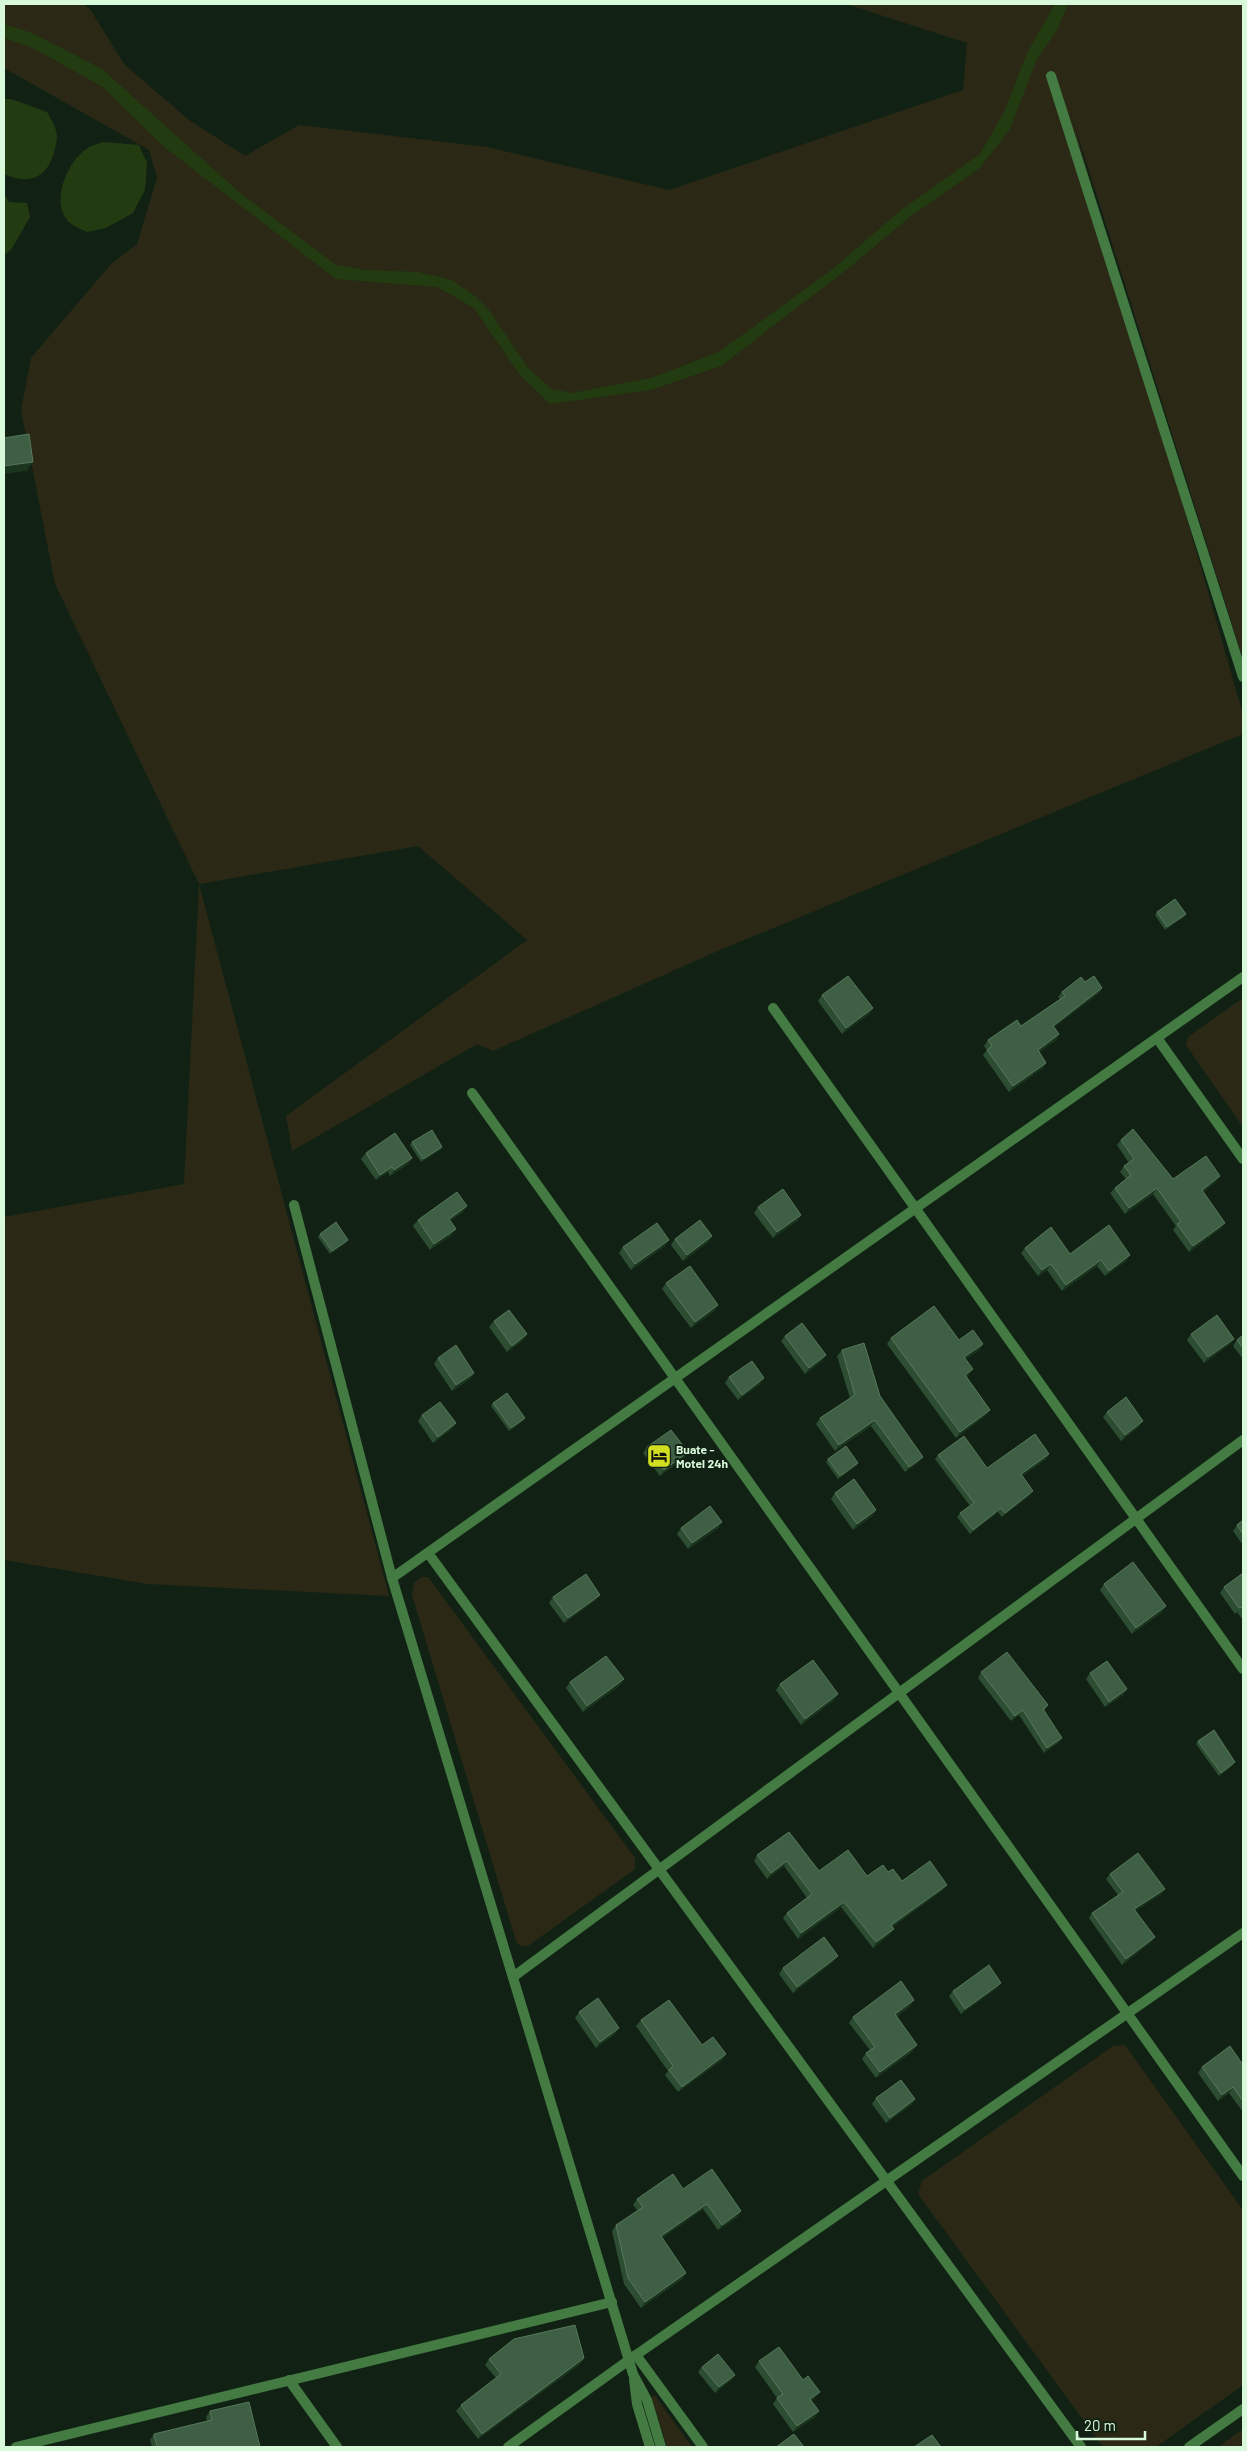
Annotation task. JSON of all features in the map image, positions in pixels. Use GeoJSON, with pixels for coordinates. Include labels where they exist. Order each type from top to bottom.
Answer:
{"type":"FeatureCollection","features":[{"type":"Feature","properties":{"kind":"street"},"geometry":{"type":"LineString","coordinates":[[1051,76],[1243,677]]}},
{"type":"Feature","properties":{"kind":"street"},"geometry":{"type":"LineString","coordinates":[[392,1578],[1243,977]]}},
{"type":"Feature","properties":{"kind":"street"},"geometry":{"type":"LineString","coordinates":[[773,1008],[1243,1669]]}},
{"type":"Feature","properties":{"kind":"street"},"geometry":{"type":"LineString","coordinates":[[1157,1038],[1243,1158]]}},
{"type":"Feature","properties":{"kind":"street"},"geometry":{"type":"LineString","coordinates":[[472,1093],[1243,2176]]}},
{"type":"Feature","properties":{"kind":"street"},"geometry":{"type":"LineString","coordinates":[[294,1205],[392,1578],[612,2302],[633,2357],[703,2447]]}},
{"type":"Feature","properties":{"kind":"street"},"geometry":{"type":"LineString","coordinates":[[513,1977],[1243,1440]]}},
{"type":"Feature","properties":{"kind":"street"},"geometry":{"type":"LineString","coordinates":[[428,1552],[1081,2447]]}},
{"type":"Feature","properties":{"kind":"street"},"geometry":{"type":"LineString","coordinates":[[508,2447],[633,2357],[1243,1933]]}},
{"type":"Feature","properties":{"kind":"street"},"geometry":{"type":"LineString","coordinates":[[16,2447],[612,2302]]}},
{"type":"Feature","properties":{"kind":"street"},"geometry":{"type":"LineString","coordinates":[[633,2357],[637,2404],[650,2447]]}},
{"type":"Feature","properties":{"kind":"street"},"geometry":{"type":"LineString","coordinates":[[633,2374],[647,2400],[661,2447]]}},
{"type":"Feature","properties":{"kind":"street"},"geometry":{"type":"LineString","coordinates":[[289,2380],[337,2447]]}},
{"type":"Feature","properties":{"kind":"street"},"geometry":{"type":"LineString","coordinates":[[1189,2447],[1243,2408]]}},
{"type":"Feature","properties":{"kind":"shaded area"},"geometry":{"type":"Polygon","coordinates":[[[4,4],[83,4],[90,9],[124,64],[189,120],[245,156],[299,125],[487,147],[669,190],[963,90],[967,43],[846,4],[1243,4],[1243,659],[1069,107],[1243,714],[1243,734],[720,950],[493,1051],[477,1044],[292,1151],[286,1116],[527,940],[418,846],[199,884],[55,584],[21,410],[31,358],[111,264],[137,244],[157,178],[149,150],[4,68],[4,4]]]}},
{"type":"Feature","properties":{"kind":"shaded area"},"geometry":{"type":"Polygon","coordinates":[[[1055,4],[1068,4],[1057,30],[1036,61],[1010,129],[980,168],[911,216],[850,267],[721,366],[651,390],[550,404],[519,374],[474,308],[437,287],[336,279],[163,146],[103,87],[31,47],[4,38],[4,24],[32,33],[102,69],[239,192],[336,265],[365,270],[418,272],[452,280],[475,296],[489,310],[528,368],[552,389],[572,393],[651,378],[719,352],[834,268],[901,210],[980,154],[1004,112],[1027,53],[1055,4]]]}},
{"type":"Feature","properties":{"kind":"shaded area"},"geometry":{"type":"Polygon","coordinates":[[[4,99],[11,99],[47,112],[55,127],[57,139],[51,161],[41,174],[35,177],[21,179],[4,174],[4,99]]]}},
{"type":"Feature","properties":{"kind":"shaded area"},"geometry":{"type":"Polygon","coordinates":[[[103,142],[139,145],[147,163],[145,190],[133,213],[106,228],[87,232],[67,220],[62,211],[61,191],[68,171],[74,161],[88,148],[103,142]]]}},
{"type":"Feature","properties":{"kind":"shaded area"},"geometry":{"type":"Polygon","coordinates":[[[4,193],[9,202],[27,203],[30,217],[11,250],[4,255],[4,193]]]}},
{"type":"Feature","properties":{"kind":"shaded area"},"geometry":{"type":"Polygon","coordinates":[[[199,884],[389,1596],[148,1584],[4,1560],[4,1217],[184,1184],[199,884]]]}},
{"type":"Feature","properties":{"kind":"shaded area"},"geometry":{"type":"Polygon","coordinates":[[[1243,998],[1243,1127],[1186,1045],[1188,1037],[1243,998]]]}},
{"type":"Feature","properties":{"kind":"shaded area"},"geometry":{"type":"Polygon","coordinates":[[[422,1577],[428,1577],[635,1858],[635,1869],[528,1946],[520,1946],[516,1941],[412,1595],[414,1583],[422,1577]]]}},
{"type":"Feature","properties":{"kind":"shaded area"},"geometry":{"type":"Polygon","coordinates":[[[1125,2045],[1243,2210],[1243,2385],[1156,2447],[1103,2447],[918,2194],[922,2181],[1113,2046],[1125,2045]]]}},
{"type":"Feature","properties":{"kind":"shaded area"},"geometry":{"type":"Polygon","coordinates":[[[654,2395],[692,2447],[667,2447],[652,2398],[654,2395]]]}},
{"type":"Feature","properties":{"kind":"shaded area"},"geometry":{"type":"Polygon","coordinates":[[[1243,2429],[1243,2447],[1218,2447],[1243,2429]]]}},
{"type":"Feature","properties":{"kind":"building"},"geometry":{"type":"Polygon","coordinates":[[[29,434],[33,462],[4,466],[4,438],[29,434]]]}},
{"type":"Feature","properties":{"kind":"building"},"geometry":{"type":"Polygon","coordinates":[[[1175,899],[1186,914],[1167,927],[1157,912],[1175,899]]]}},
{"type":"Feature","properties":{"kind":"building"},"geometry":{"type":"Polygon","coordinates":[[[848,976],[873,1008],[846,1028],[822,995],[848,976]]]}},
{"type":"Feature","properties":{"kind":"building"},"geometry":{"type":"Polygon","coordinates":[[[1094,976],[1102,988],[1053,1026],[1059,1034],[1038,1050],[1046,1063],[1013,1086],[987,1050],[992,1046],[988,1040],[1017,1020],[1021,1026],[1065,996],[1062,992],[1081,977],[1085,982],[1094,976]]]}},
{"type":"Feature","properties":{"kind":"building"},"geometry":{"type":"Polygon","coordinates":[[[1133,1129],[1173,1179],[1206,1156],[1220,1176],[1202,1190],[1225,1223],[1193,1246],[1177,1224],[1181,1222],[1157,1188],[1129,1208],[1115,1188],[1131,1175],[1124,1166],[1134,1159],[1121,1140],[1133,1129]]]}},
{"type":"Feature","properties":{"kind":"building"},"geometry":{"type":"Polygon","coordinates":[[[432,1130],[442,1147],[423,1159],[412,1142],[432,1130]]]}},
{"type":"Feature","properties":{"kind":"building"},"geometry":{"type":"Polygon","coordinates":[[[395,1133],[412,1158],[394,1170],[392,1167],[380,1175],[366,1153],[395,1133]]]}},
{"type":"Feature","properties":{"kind":"building"},"geometry":{"type":"Polygon","coordinates":[[[783,1189],[801,1215],[777,1232],[758,1207],[783,1189]]]}},
{"type":"Feature","properties":{"kind":"building"},"geometry":{"type":"Polygon","coordinates":[[[457,1192],[467,1206],[449,1219],[456,1229],[434,1244],[418,1220],[457,1192]]]}},
{"type":"Feature","properties":{"kind":"building"},"geometry":{"type":"Polygon","coordinates":[[[700,1220],[712,1236],[687,1255],[675,1239],[700,1220]]]}},
{"type":"Feature","properties":{"kind":"building"},"geometry":{"type":"Polygon","coordinates":[[[336,1222],[348,1240],[332,1251],[320,1234],[336,1222]]]}},
{"type":"Feature","properties":{"kind":"building"},"geometry":{"type":"Polygon","coordinates":[[[657,1223],[669,1240],[635,1264],[623,1247],[657,1223]]]}},
{"type":"Feature","properties":{"kind":"building"},"geometry":{"type":"Polygon","coordinates":[[[1109,1225],[1130,1255],[1109,1271],[1101,1260],[1066,1285],[1051,1264],[1042,1270],[1025,1248],[1051,1227],[1070,1254],[1109,1225]]]}},
{"type":"Feature","properties":{"kind":"building"},"geometry":{"type":"Polygon","coordinates":[[[690,1266],[718,1305],[695,1322],[666,1283],[690,1266]]]}},
{"type":"Feature","properties":{"kind":"building"},"geometry":{"type":"Polygon","coordinates":[[[934,1306],[959,1340],[973,1330],[983,1344],[964,1357],[973,1369],[965,1375],[990,1410],[960,1432],[891,1338],[934,1306]]]}},
{"type":"Feature","properties":{"kind":"building"},"geometry":{"type":"Polygon","coordinates":[[[509,1310],[527,1334],[512,1346],[494,1321],[509,1310]]]}},
{"type":"Feature","properties":{"kind":"building"},"geometry":{"type":"Polygon","coordinates":[[[1217,1315],[1234,1339],[1208,1357],[1191,1334],[1217,1315]]]}},
{"type":"Feature","properties":{"kind":"building"},"geometry":{"type":"Polygon","coordinates":[[[802,1323],[826,1355],[809,1368],[785,1336],[802,1323]]]}},
{"type":"Feature","properties":{"kind":"building"},"geometry":{"type":"Polygon","coordinates":[[[1243,1335],[1243,1348],[1237,1340],[1243,1335]]]}},
{"type":"Feature","properties":{"kind":"building"},"geometry":{"type":"Polygon","coordinates":[[[864,1343],[880,1396],[923,1457],[909,1467],[875,1420],[839,1445],[820,1418],[855,1395],[842,1350],[864,1343]]]}},
{"type":"Feature","properties":{"kind":"building"},"geometry":{"type":"Polygon","coordinates":[[[456,1345],[474,1373],[456,1385],[438,1358],[456,1345]]]}},
{"type":"Feature","properties":{"kind":"building"},"geometry":{"type":"Polygon","coordinates":[[[752,1361],[764,1378],[742,1395],[729,1377],[752,1361]]]}},
{"type":"Feature","properties":{"kind":"building"},"geometry":{"type":"Polygon","coordinates":[[[507,1393],[525,1418],[511,1428],[493,1403],[507,1393]]]}},
{"type":"Feature","properties":{"kind":"building"},"geometry":{"type":"Polygon","coordinates":[[[1126,1397],[1143,1421],[1125,1435],[1107,1412],[1126,1397]]]}},
{"type":"Feature","properties":{"kind":"building"},"geometry":{"type":"Polygon","coordinates":[[[440,1402],[456,1423],[438,1437],[422,1415],[440,1402]]]}},
{"type":"Feature","properties":{"kind":"building"},"geometry":{"type":"Polygon","coordinates":[[[671,1430],[688,1452],[664,1470],[647,1447],[671,1430]]]}},
{"type":"Feature","properties":{"kind":"building"},"geometry":{"type":"Polygon","coordinates":[[[1035,1434],[1049,1454],[1021,1474],[1033,1491],[1005,1513],[1001,1508],[973,1530],[960,1513],[974,1503],[938,1455],[964,1436],[987,1468],[1035,1434]]]}},
{"type":"Feature","properties":{"kind":"building"},"geometry":{"type":"Polygon","coordinates":[[[846,1446],[858,1463],[840,1476],[828,1459],[846,1446]]]}},
{"type":"Feature","properties":{"kind":"building"},"geometry":{"type":"Polygon","coordinates":[[[854,1479],[876,1510],[857,1524],[835,1493],[854,1479]]]}},
{"type":"Feature","properties":{"kind":"building"},"geometry":{"type":"Polygon","coordinates":[[[710,1506],[722,1522],[692,1543],[681,1528],[710,1506]]]}},
{"type":"Feature","properties":{"kind":"building"},"geometry":{"type":"Polygon","coordinates":[[[1243,1520],[1243,1534],[1237,1525],[1243,1520]]]}},
{"type":"Feature","properties":{"kind":"building"},"geometry":{"type":"Polygon","coordinates":[[[1133,1562],[1166,1606],[1136,1628],[1104,1584],[1133,1562]]]}},
{"type":"Feature","properties":{"kind":"building"},"geometry":{"type":"Polygon","coordinates":[[[1243,1573],[1243,1609],[1239,1608],[1224,1587],[1243,1573]]]}},
{"type":"Feature","properties":{"kind":"building"},"geometry":{"type":"Polygon","coordinates":[[[586,1574],[600,1595],[568,1618],[553,1597],[586,1574]]]}},
{"type":"Feature","properties":{"kind":"building"},"geometry":{"type":"Polygon","coordinates":[[[1007,1652],[1048,1705],[1043,1709],[1062,1738],[1047,1748],[1023,1710],[1015,1716],[981,1672],[1007,1652]]]}},
{"type":"Feature","properties":{"kind":"building"},"geometry":{"type":"Polygon","coordinates":[[[606,1656],[624,1679],[587,1706],[570,1682],[606,1656]]]}},
{"type":"Feature","properties":{"kind":"building"},"geometry":{"type":"Polygon","coordinates":[[[813,1660],[838,1694],[805,1719],[780,1684],[813,1660]]]}},
{"type":"Feature","properties":{"kind":"building"},"geometry":{"type":"Polygon","coordinates":[[[1107,1661],[1127,1689],[1109,1702],[1090,1673],[1107,1661]]]}},
{"type":"Feature","properties":{"kind":"building"},"geometry":{"type":"Polygon","coordinates":[[[1214,1730],[1235,1762],[1221,1773],[1198,1741],[1214,1730]]]}},
{"type":"Feature","properties":{"kind":"building"},"geometry":{"type":"Polygon","coordinates":[[[789,1832],[819,1871],[848,1850],[867,1876],[883,1865],[888,1872],[893,1869],[902,1881],[930,1861],[947,1885],[891,1925],[894,1929],[876,1942],[844,1902],[801,1933],[787,1913],[812,1894],[787,1861],[771,1873],[757,1855],[789,1832]]]}},
{"type":"Feature","properties":{"kind":"building"},"geometry":{"type":"Polygon","coordinates":[[[1138,1853],[1165,1889],[1134,1909],[1155,1937],[1126,1959],[1092,1913],[1123,1892],[1110,1874],[1138,1853]]]}},
{"type":"Feature","properties":{"kind":"building"},"geometry":{"type":"Polygon","coordinates":[[[824,1937],[838,1956],[797,1987],[783,1968],[824,1937]]]}},
{"type":"Feature","properties":{"kind":"building"},"geometry":{"type":"Polygon","coordinates":[[[989,1965],[1001,1983],[965,2009],[953,1991],[989,1965]]]}},
{"type":"Feature","properties":{"kind":"building"},"geometry":{"type":"Polygon","coordinates":[[[901,1981],[914,2000],[895,2014],[917,2045],[880,2072],[866,2053],[875,2047],[853,2017],[901,1981]]]}},
{"type":"Feature","properties":{"kind":"building"},"geometry":{"type":"Polygon","coordinates":[[[598,1998],[619,2028],[600,2042],[579,2012],[598,1998]]]}},
{"type":"Feature","properties":{"kind":"building"},"geometry":{"type":"Polygon","coordinates":[[[669,2000],[702,2045],[713,2037],[726,2054],[682,2087],[669,2070],[673,2066],[641,2020],[669,2000]]]}},
{"type":"Feature","properties":{"kind":"building"},"geometry":{"type":"Polygon","coordinates":[[[1230,2046],[1243,2065],[1243,2101],[1233,2087],[1222,2095],[1202,2067],[1230,2046]]]}},
{"type":"Feature","properties":{"kind":"building"},"geometry":{"type":"Polygon","coordinates":[[[901,2080],[915,2099],[890,2118],[876,2098],[901,2080]]]}},
{"type":"Feature","properties":{"kind":"building"},"geometry":{"type":"Polygon","coordinates":[[[712,2169],[741,2211],[722,2225],[707,2204],[661,2236],[686,2273],[645,2302],[628,2278],[616,2225],[643,2207],[637,2199],[673,2174],[683,2189],[712,2169]]]}},
{"type":"Feature","properties":{"kind":"building"},"geometry":{"type":"Polygon","coordinates":[[[575,2325],[584,2358],[482,2434],[461,2405],[501,2374],[489,2359],[514,2339],[575,2325]]]}},
{"type":"Feature","properties":{"kind":"building"},"geometry":{"type":"Polygon","coordinates":[[[779,2347],[803,2380],[808,2376],[820,2392],[810,2399],[819,2411],[797,2426],[777,2398],[783,2394],[759,2361],[779,2347]]]}},
{"type":"Feature","properties":{"kind":"building"},"geometry":{"type":"Polygon","coordinates":[[[718,2354],[735,2375],[719,2387],[702,2367],[718,2354]]]}},
{"type":"Feature","properties":{"kind":"building"},"geometry":{"type":"Polygon","coordinates":[[[249,2402],[260,2447],[157,2447],[154,2434],[212,2420],[210,2411],[249,2402]]]}},
{"type":"Feature","properties":{"kind":"building"},"geometry":{"type":"Polygon","coordinates":[[[794,2434],[804,2447],[776,2447],[794,2434]]]}},
{"type":"Feature","properties":{"kind":"building"},"geometry":{"type":"Polygon","coordinates":[[[932,2435],[941,2447],[914,2447],[932,2435]]]}},
{"type":"Feature","properties":{"kind":"place","name":"Buate - Motel 24h"},"geometry":{"type":"Point","coordinates":[659,1456]}}]}
